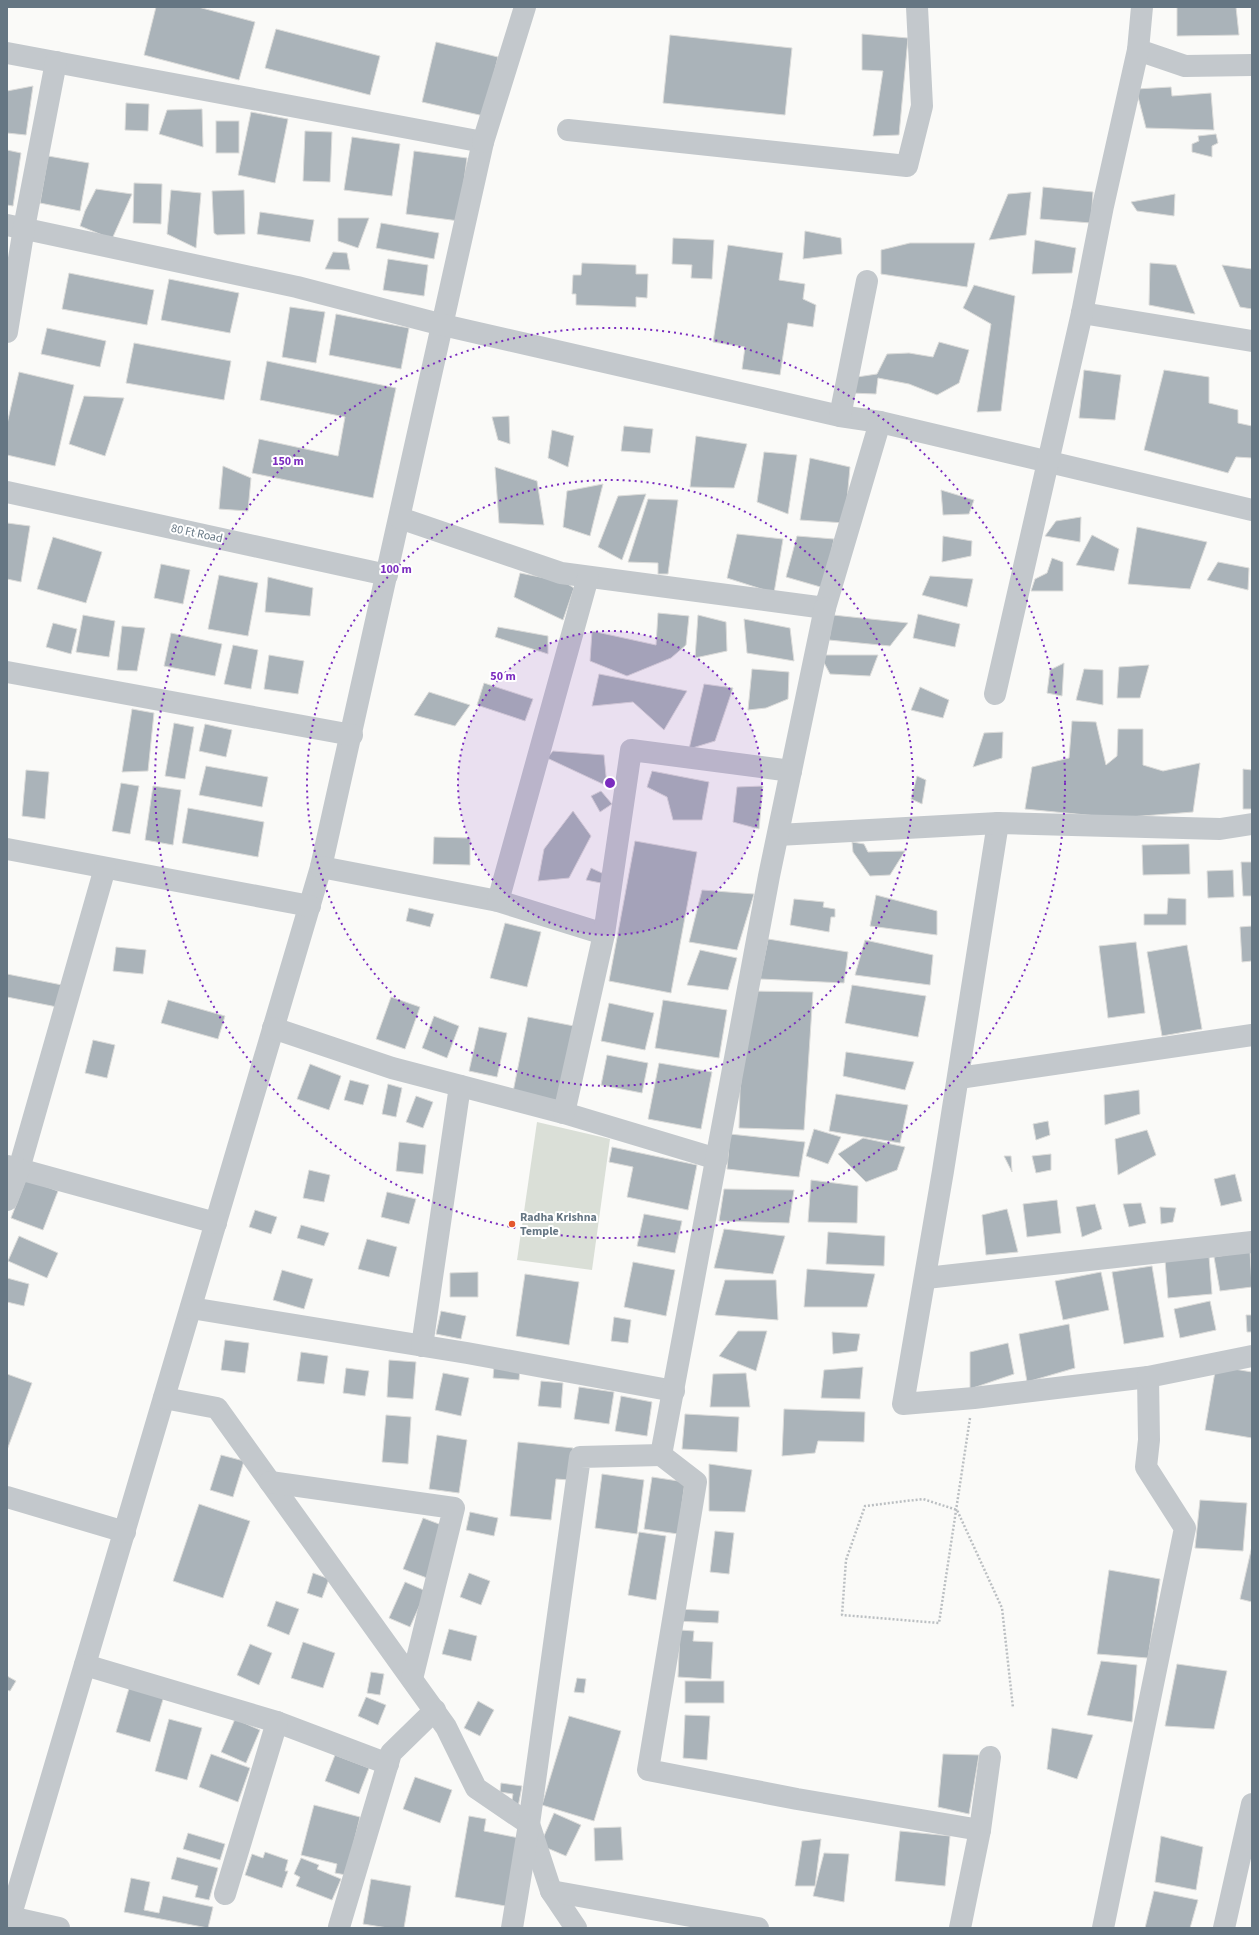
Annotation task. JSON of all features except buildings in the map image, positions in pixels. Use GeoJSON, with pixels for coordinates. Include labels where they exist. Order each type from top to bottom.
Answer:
{"type":"FeatureCollection","features":[{"type":"Feature","properties":{"kind":"street"},"geometry":{"type":"LineString","coordinates":[[59,1928],[9,1922],[321,867],[352,735],[484,142],[525,7]]}},
{"type":"Feature","properties":{"kind":"street"},"geometry":{"type":"LineString","coordinates":[[568,130],[907,166],[922,106],[917,7]]}},
{"type":"Feature","properties":{"kind":"street"},"geometry":{"type":"LineString","coordinates":[[995,694],[1082,313],[1103,206],[1138,50],[1142,7]]}},
{"type":"Feature","properties":{"kind":"street"},"geometry":{"type":"LineString","coordinates":[[1138,50],[1185,66],[1252,65]]}},
{"type":"Feature","properties":{"kind":"street"},"geometry":{"type":"LineString","coordinates":[[7,53],[484,142]]}},
{"type":"Feature","properties":{"kind":"street"},"geometry":{"type":"LineString","coordinates":[[7,332],[16,227],[56,62]]}},
{"type":"Feature","properties":{"kind":"street"},"geometry":{"type":"LineString","coordinates":[[16,227],[297,287],[443,325],[840,416],[880,422],[1252,510]]}},
{"type":"Feature","properties":{"kind":"street"},"geometry":{"type":"LineString","coordinates":[[840,416],[867,281]]}},
{"type":"Feature","properties":{"kind":"street"},"geometry":{"type":"LineString","coordinates":[[1082,313],[1252,341]]}},
{"type":"Feature","properties":{"kind":"street"},"geometry":{"type":"LineString","coordinates":[[662,1455],[778,835],[825,608],[880,422]]}},
{"type":"Feature","properties":{"kind":"street","name":"80 Ft Road"},"geometry":{"type":"LineString","coordinates":[[7,492],[387,575]]}},
{"type":"Feature","properties":{"kind":"street"},"geometry":{"type":"LineString","coordinates":[[400,518],[561,573],[825,608]]}},
{"type":"Feature","properties":{"kind":"street"},"geometry":{"type":"LineString","coordinates":[[498,901],[588,577]]}},
{"type":"Feature","properties":{"kind":"street"},"geometry":{"type":"LineString","coordinates":[[7,672],[352,735]]}},
{"type":"Feature","properties":{"kind":"street"},"geometry":{"type":"LineString","coordinates":[[564,1113],[604,934],[631,750],[791,771]]}},
{"type":"Feature","properties":{"kind":"street"},"geometry":{"type":"LineString","coordinates":[[778,835],[998,823],[1220,829],[1252,824]]}},
{"type":"Feature","properties":{"kind":"street"},"geometry":{"type":"LineString","coordinates":[[998,823],[959,1078],[926,1278],[903,1404],[974,1398],[1148,1377],[1252,1356]]}},
{"type":"Feature","properties":{"kind":"street"},"geometry":{"type":"LineString","coordinates":[[7,849],[310,906]]}},
{"type":"Feature","properties":{"kind":"street"},"geometry":{"type":"LineString","coordinates":[[321,867],[498,901],[604,934]]}},
{"type":"Feature","properties":{"kind":"street"},"geometry":{"type":"LineString","coordinates":[[7,1200],[13,1167],[105,868]]}},
{"type":"Feature","properties":{"kind":"street"},"geometry":{"type":"LineString","coordinates":[[273,1028],[392,1068],[564,1113],[717,1159]]}},
{"type":"Feature","properties":{"kind":"street"},"geometry":{"type":"LineString","coordinates":[[959,1078],[1252,1035]]}},
{"type":"Feature","properties":{"kind":"street"},"geometry":{"type":"LineString","coordinates":[[422,1346],[460,1086]]}},
{"type":"Feature","properties":{"kind":"street"},"geometry":{"type":"LineString","coordinates":[[13,1167],[216,1223]]}},
{"type":"Feature","properties":{"kind":"street"},"geometry":{"type":"LineString","coordinates":[[926,1278],[1252,1242]]}},
{"type":"Feature","properties":{"kind":"street"},"geometry":{"type":"LineString","coordinates":[[191,1308],[422,1346],[674,1391]]}},
{"type":"Feature","properties":{"kind":"street"},"geometry":{"type":"LineString","coordinates":[[1103,1928],[1185,1528],[1146,1467],[1149,1440],[1148,1377]]}},
{"type":"Feature","properties":{"kind":"street"},"geometry":{"type":"LineString","coordinates":[[164,1398],[217,1408],[435,1710],[446,1727],[476,1788],[529,1824],[550,1891],[576,1928]]}},
{"type":"Feature","properties":{"kind":"street"},"geometry":{"type":"LineString","coordinates":[[512,1928],[529,1824],[580,1457],[662,1455],[696,1482],[648,1770],[980,1830]]}},
{"type":"Feature","properties":{"kind":"street"},"geometry":{"type":"LineString","coordinates":[[270,1482],[454,1508],[412,1679]]}},
{"type":"Feature","properties":{"kind":"street"},"geometry":{"type":"LineString","coordinates":[[7,1497],[125,1532]]}},
{"type":"Feature","properties":{"kind":"street"},"geometry":{"type":"LineString","coordinates":[[85,1665],[277,1722],[388,1764]]}},
{"type":"Feature","properties":{"kind":"street"},"geometry":{"type":"LineString","coordinates":[[339,1927],[391,1753],[435,1710]]}},
{"type":"Feature","properties":{"kind":"street"},"geometry":{"type":"LineString","coordinates":[[225,1894],[277,1722]]}},
{"type":"Feature","properties":{"kind":"street"},"geometry":{"type":"LineString","coordinates":[[960,1928],[980,1830],[990,1757]]}},
{"type":"Feature","properties":{"kind":"street"},"geometry":{"type":"LineString","coordinates":[[1224,1928],[1252,1804]]}},
{"type":"Feature","properties":{"kind":"street"},"geometry":{"type":"LineString","coordinates":[[550,1891],[758,1928]]}},
{"type":"Feature","properties":{"kind":"path"},"geometry":{"type":"LineString","coordinates":[[974,1398],[957,1510],[939,1623],[842,1615],[846,1560],[865,1506],[923,1499],[957,1510],[1002,1608],[1014,1708]]}},
{"type":"Feature","properties":{"kind":"shaded area"},"geometry":{"type":"Polygon","coordinates":[[[537,1122],[610,1139],[592,1270],[517,1260],[537,1122]]]}},
{"type":"Feature","properties":{"kind":"place","name":"Radha Krishna Temple"},"geometry":{"type":"Point","coordinates":[512,1224]}}]}
